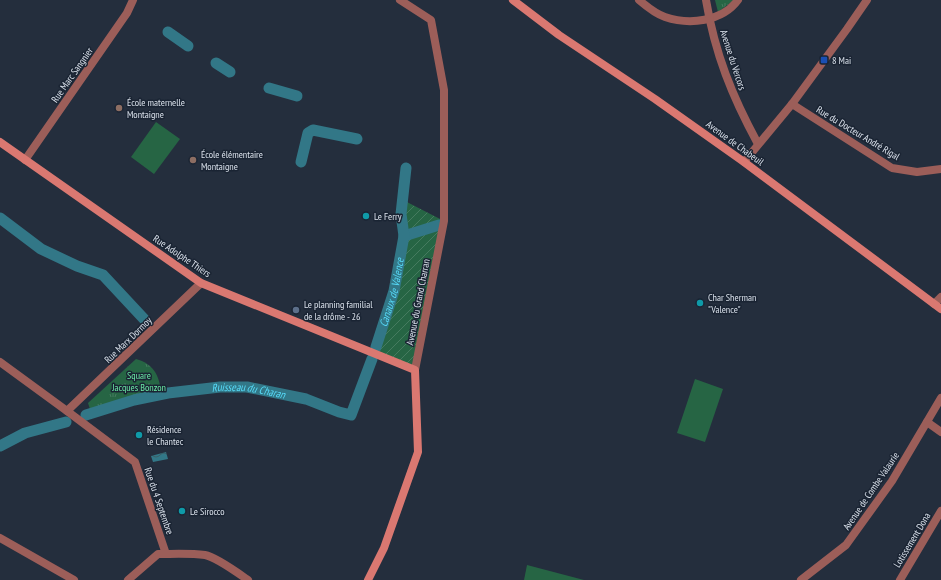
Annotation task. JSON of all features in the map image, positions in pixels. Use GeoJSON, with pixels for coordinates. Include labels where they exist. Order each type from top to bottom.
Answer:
{"type":"FeatureCollection","features":[{"type":"Feature","properties":{"kind":"street","name":"Rue Marc Sangnier"},"geometry":{"type":"LineString","coordinates":[[25,160],[127,13],[133,0]]}},
{"type":"Feature","properties":{"kind":"street","name":"Avenue du Grand Charran"},"geometry":{"type":"LineString","coordinates":[[368,580],[386,544],[418,452],[416,370],[444,221],[444,90],[431,20],[400,0]]}},
{"type":"Feature","properties":{"kind":"street","name":"Avenue de Chabeuil"},"geometry":{"type":"LineString","coordinates":[[513,0],[559,35],[655,99],[744,162],[938,307]]}},
{"type":"Feature","properties":{"kind":"street"},"geometry":{"type":"LineString","coordinates":[[639,0],[664,17],[687,22],[710,20],[732,8],[738,0]]}},
{"type":"Feature","properties":{"kind":"street","name":"Avenue du Vercors"},"geometry":{"type":"LineString","coordinates":[[706,0],[724,71],[734,98],[758,144]]}},
{"type":"Feature","properties":{"kind":"street"},"geometry":{"type":"LineString","coordinates":[[744,162],[792,104],[867,0]]}},
{"type":"Feature","properties":{"kind":"street","name":"Rue du Docteur André Rigal"},"geometry":{"type":"LineString","coordinates":[[792,104],[892,168],[917,172],[941,169]]}},
{"type":"Feature","properties":{"kind":"street","name":"Rue Adolphe Thiers"},"geometry":{"type":"LineString","coordinates":[[0,142],[202,283],[416,370]]}},
{"type":"Feature","properties":{"kind":"street","name":"Rue Marx Dormoy"},"geometry":{"type":"LineString","coordinates":[[67,411],[202,283]]}},
{"type":"Feature","properties":{"kind":"street"},"geometry":{"type":"LineString","coordinates":[[938,307],[941,297]]}},
{"type":"Feature","properties":{"kind":"street","name":"Rue du 4 Septembre"},"geometry":{"type":"LineString","coordinates":[[0,362],[135,462],[166,554]]}},
{"type":"Feature","properties":{"kind":"street","name":"Avenue de Combe Valaurie"},"geometry":{"type":"LineString","coordinates":[[801,580],[846,546],[892,481],[941,398]]}},
{"type":"Feature","properties":{"kind":"street"},"geometry":{"type":"LineString","coordinates":[[927,422],[941,432]]}},
{"type":"Feature","properties":{"kind":"street","name":"Lotissement Dona"},"geometry":{"type":"LineString","coordinates":[[900,580],[941,511]]}},
{"type":"Feature","properties":{"kind":"street"},"geometry":{"type":"LineString","coordinates":[[0,538],[74,580]]}},
{"type":"Feature","properties":{"kind":"street"},"geometry":{"type":"LineString","coordinates":[[128,580],[158,554],[206,555],[231,568],[248,580]]}},
{"type":"Feature","properties":{"kind":"green space"},"geometry":{"type":"Polygon","coordinates":[[[715,0],[734,0],[718,12],[715,0]]]}},
{"type":"Feature","properties":{"kind":"green space"},"geometry":{"type":"Polygon","coordinates":[[[156,122],[180,139],[154,174],[131,157],[156,122]]]}},
{"type":"Feature","properties":{"kind":"green space"},"geometry":{"type":"Polygon","coordinates":[[[403,200],[444,221],[415,370],[378,354],[376,347],[394,291],[404,236],[401,214],[403,200]]]}},
{"type":"Feature","properties":{"kind":"green space","name":"Square Jacques Bonzon"},"geometry":{"type":"Polygon","coordinates":[[[136,359],[151,367],[159,380],[161,392],[91,412],[88,403],[136,359]]]}},
{"type":"Feature","properties":{"kind":"green space"},"geometry":{"type":"Polygon","coordinates":[[[695,379],[723,389],[705,442],[677,433],[695,379]]]}},
{"type":"Feature","properties":{"kind":"green space"},"geometry":{"type":"Polygon","coordinates":[[[527,565],[584,580],[524,580],[527,565]]]}},
{"type":"Feature","properties":{"kind":"water"},"geometry":{"type":"Polygon","coordinates":[[[166,452],[168,459],[153,462],[151,456],[166,452]]]}},
{"type":"Feature","properties":{"kind":"waterway"},"geometry":{"type":"LineString","coordinates":[[168,32],[188,46]]}},
{"type":"Feature","properties":{"kind":"waterway"},"geometry":{"type":"LineString","coordinates":[[216,63],[230,72]]}},
{"type":"Feature","properties":{"kind":"waterway"},"geometry":{"type":"LineString","coordinates":[[269,88],[297,96]]}},
{"type":"Feature","properties":{"kind":"waterway","name":"Canaux de Valence"},"geometry":{"type":"LineString","coordinates":[[301,162],[308,133],[313,130],[357,139]]}},
{"type":"Feature","properties":{"kind":"waterway","name":"Canaux de Valence"},"geometry":{"type":"LineString","coordinates":[[376,347],[394,291],[404,236],[401,214],[406,168]]}},
{"type":"Feature","properties":{"kind":"waterway"},"geometry":{"type":"LineString","coordinates":[[0,218],[41,249],[77,266],[103,275],[144,319]]}},
{"type":"Feature","properties":{"kind":"waterway","name":"Canaux de Valence"},"geometry":{"type":"LineString","coordinates":[[404,236],[439,225]]}},
{"type":"Feature","properties":{"kind":"waterway","name":"Ruisseau du Charan"},"geometry":{"type":"LineString","coordinates":[[86,415],[134,400],[168,393],[220,387],[247,387],[306,399],[351,415],[372,359]]}},
{"type":"Feature","properties":{"kind":"waterway","name":"Ruisseau du Charan"},"geometry":{"type":"LineString","coordinates":[[0,446],[25,433],[66,422]]}},
{"type":"Feature","properties":{"kind":"place","name":"8 Mai"},"geometry":{"type":"Point","coordinates":[824,60]}},
{"type":"Feature","properties":{"kind":"place","name":"École maternelle Montaigne"},"geometry":{"type":"Point","coordinates":[119,108]}},
{"type":"Feature","properties":{"kind":"place","name":"École élémentaire Montaigne"},"geometry":{"type":"Point","coordinates":[193,160]}},
{"type":"Feature","properties":{"kind":"place","name":"Le Ferry"},"geometry":{"type":"Point","coordinates":[366,216]}},
{"type":"Feature","properties":{"kind":"place","name":"Char Sherman \"Valence\""},"geometry":{"type":"Point","coordinates":[700,303]}},
{"type":"Feature","properties":{"kind":"place","name":"Le planning familial de la drôme - 26"},"geometry":{"type":"Point","coordinates":[296,310]}},
{"type":"Feature","properties":{"kind":"place","name":"Résidence le Chantec"},"geometry":{"type":"Point","coordinates":[139,435]}},
{"type":"Feature","properties":{"kind":"place","name":"Le Sirocco"},"geometry":{"type":"Point","coordinates":[182,511]}}]}
